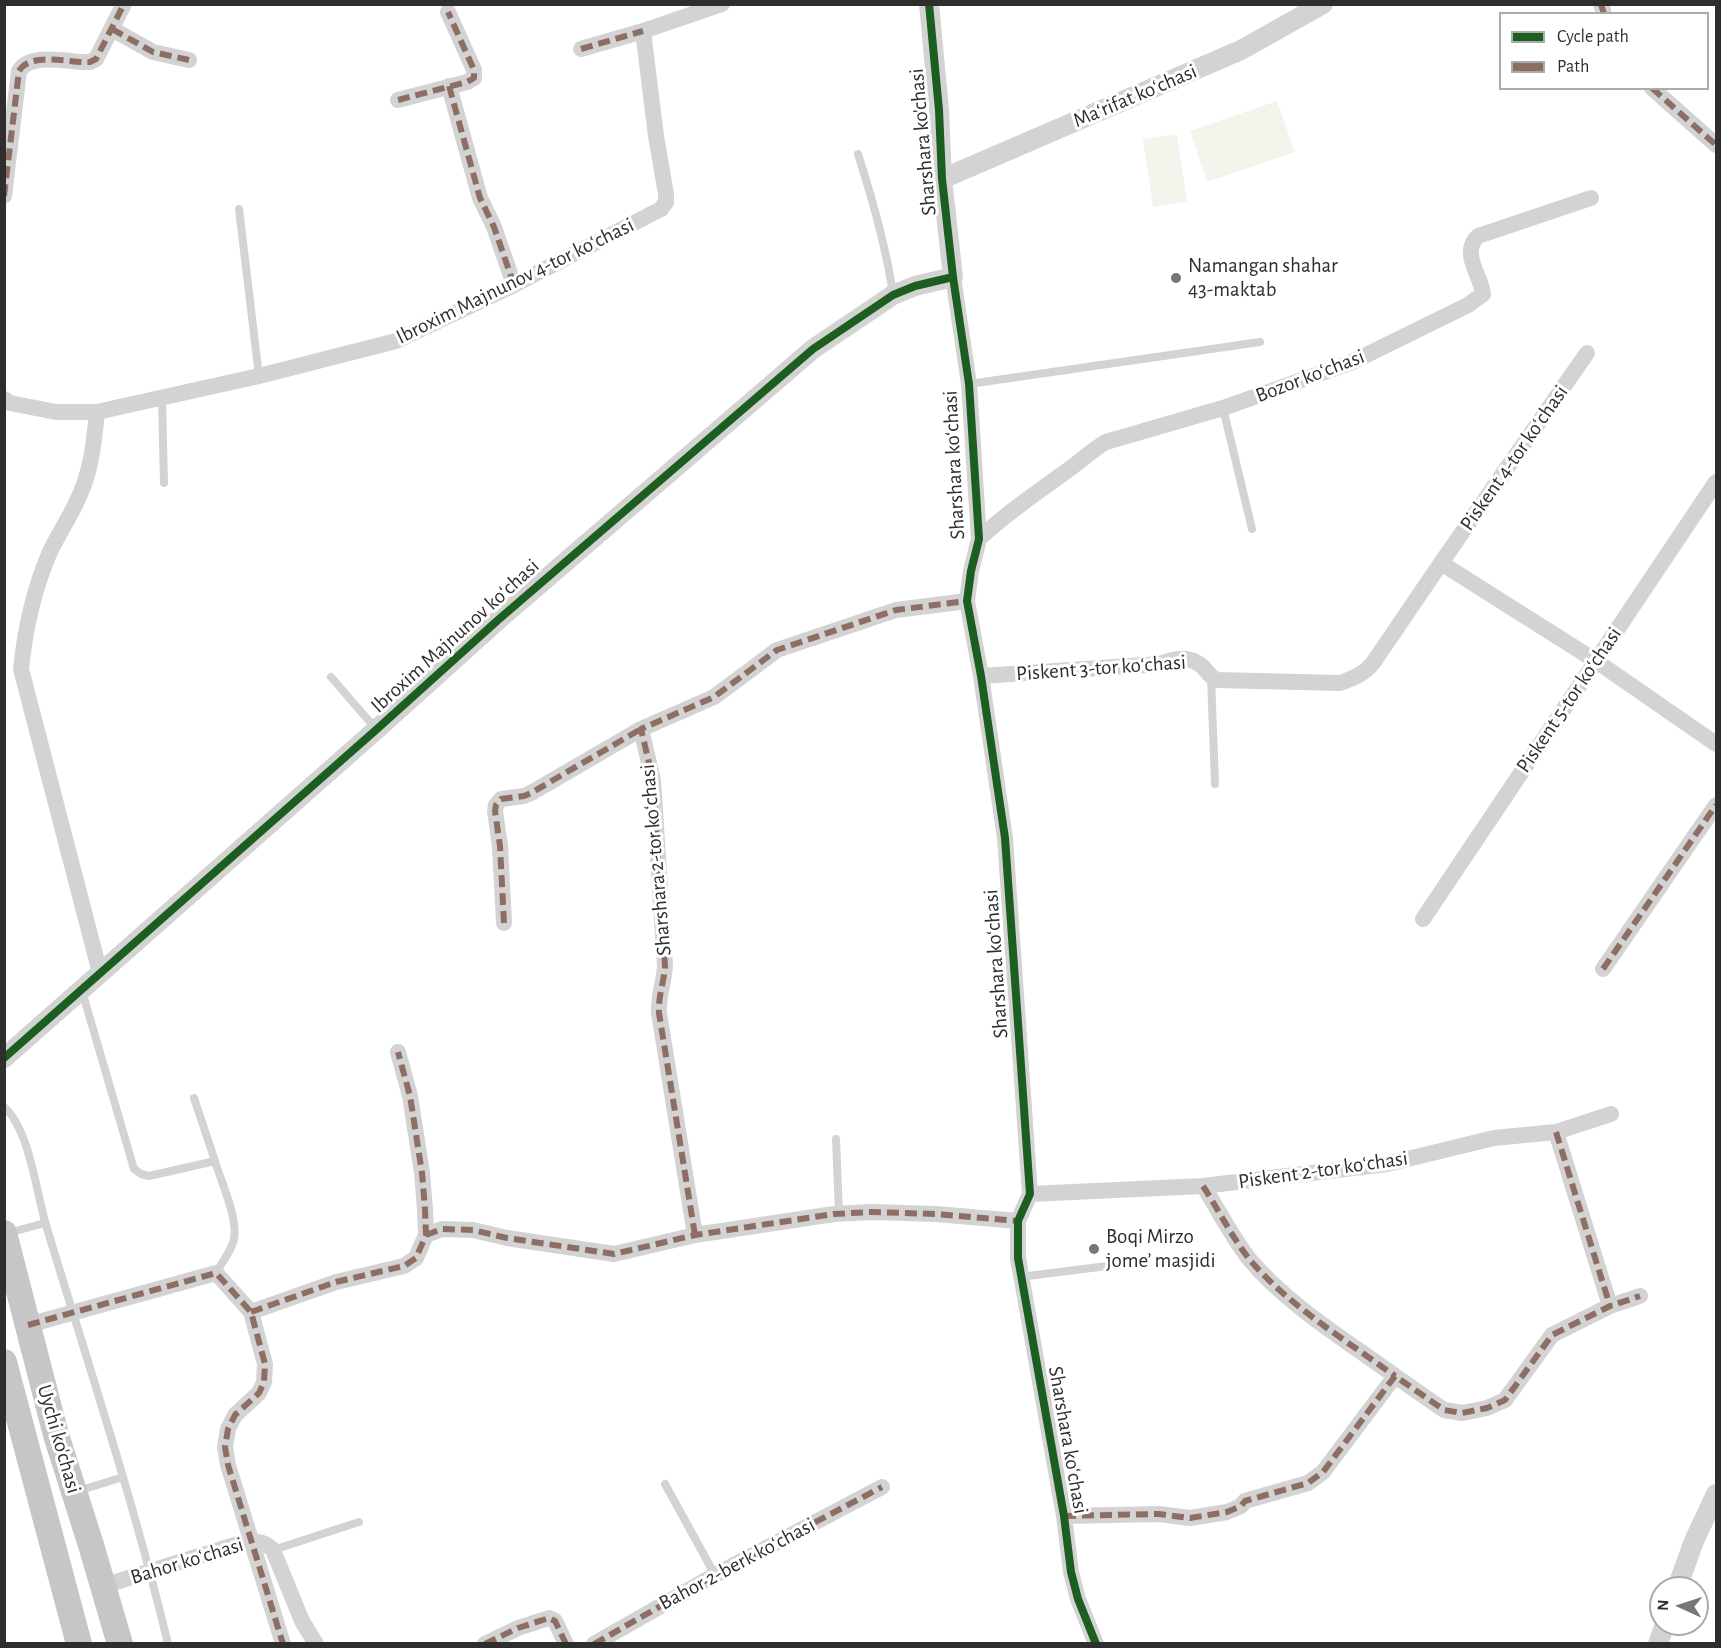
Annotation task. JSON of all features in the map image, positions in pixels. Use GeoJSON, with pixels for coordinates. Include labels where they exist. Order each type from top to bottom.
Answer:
{"type":"FeatureCollection","features":[{"type":"Feature","properties":{"kind":"main road","name":"Uychi ko'chasi"},"geometry":{"type":"LineString","coordinates":[[5,1234],[56,1435],[120,1644]]}},
{"type":"Feature","properties":{"kind":"main road","name":"Uychi ko'chasi"},"geometry":{"type":"LineString","coordinates":[[4,1362],[14,1413],[79,1644]]}},
{"type":"Feature","properties":{"kind":"street"},"geometry":{"type":"LineString","coordinates":[[4,195],[18,71],[23,64],[32,60],[90,62],[101,53],[124,4]]}},
{"type":"Feature","properties":{"kind":"street"},"geometry":{"type":"LineString","coordinates":[[581,49],[722,4]]}},
{"type":"Feature","properties":{"kind":"street","name":"Sharshara ko'chasi"},"geometry":{"type":"LineString","coordinates":[[929,4],[939,110],[942,179],[953,277]]}},
{"type":"Feature","properties":{"kind":"street","name":"Maʻrifat koʻchasi"},"geometry":{"type":"LineString","coordinates":[[942,179],[1241,50],[1323,4]]}},
{"type":"Feature","properties":{"kind":"street"},"geometry":{"type":"LineString","coordinates":[[398,100],[473,79],[475,74],[448,12]]}},
{"type":"Feature","properties":{"kind":"street"},"geometry":{"type":"LineString","coordinates":[[112,29],[153,52],[189,60]]}},
{"type":"Feature","properties":{"kind":"street","name":"Ibroxim Majnunov 4-tor koʻchasi"},"geometry":{"type":"LineString","coordinates":[[4,399],[10,403],[56,412],[97,412],[260,376],[396,341],[514,285],[661,209],[666,202],[643,31]]}},
{"type":"Feature","properties":{"kind":"street"},"geometry":{"type":"LineString","coordinates":[[449,86],[480,198],[494,227],[514,285]]}},
{"type":"Feature","properties":{"kind":"street"},"geometry":{"type":"LineString","coordinates":[[1654,90],[1716,145]]}},
{"type":"Feature","properties":{"kind":"street","name":"Bozor koʻchasi"},"geometry":{"type":"LineString","coordinates":[[979,538],[1000,518],[1106,442],[1223,408],[1350,363],[1468,305],[1483,294],[1470,251],[1473,240],[1478,236],[1591,198]]}},
{"type":"Feature","properties":{"kind":"street","name":"Ibroxim Majnunov koʻchasi"},"geometry":{"type":"LineString","coordinates":[[4,1058],[498,620],[813,350],[893,295],[915,286],[953,277]]}},
{"type":"Feature","properties":{"kind":"street","name":"Sharshara koʻchasi"},"geometry":{"type":"LineString","coordinates":[[953,277],[969,384],[979,538],[967,601],[981,676],[1005,838],[1030,1194],[1018,1221],[1020,1278],[1064,1516],[1071,1572],[1078,1599],[1096,1644]]}},
{"type":"Feature","properties":{"kind":"street","name":"Piskent 4-tor koʻchasi"},"geometry":{"type":"LineString","coordinates":[[1441,562],[1587,353]]}},
{"type":"Feature","properties":{"kind":"street"},"geometry":{"type":"LineString","coordinates":[[97,412],[93,450],[84,484],[50,553],[32,602],[13,670],[100,974]]}},
{"type":"Feature","properties":{"kind":"street","name":"Piskent 5-tor koʻchasi"},"geometry":{"type":"LineString","coordinates":[[1423,919],[1716,482]]}},
{"type":"Feature","properties":{"kind":"street"},"geometry":{"type":"LineString","coordinates":[[1441,562],[1596,661],[1716,744]]}},
{"type":"Feature","properties":{"kind":"street","name":"Piskent 3-tor koʻchasi"},"geometry":{"type":"LineString","coordinates":[[981,676],[1160,664],[1181,658],[1197,662],[1211,677],[1228,681],[1341,683],[1366,672],[1441,562]]}},
{"type":"Feature","properties":{"kind":"street"},"geometry":{"type":"LineString","coordinates":[[504,923],[500,846],[495,811],[498,801],[531,793],[641,729],[714,697],[777,650],[896,610],[967,601]]}},
{"type":"Feature","properties":{"kind":"street","name":"Sharshara 2-tor koʻchasi"},"geometry":{"type":"LineString","coordinates":[[641,729],[653,780],[665,966],[664,980],[660,989],[659,1013],[695,1236]]}},
{"type":"Feature","properties":{"kind":"street"},"geometry":{"type":"LineString","coordinates":[[1603,969],[1716,805]]}},
{"type":"Feature","properties":{"kind":"street"},"geometry":{"type":"LineString","coordinates":[[251,1312],[336,1282],[404,1266],[416,1258],[426,1235],[420,1162],[410,1096],[398,1052]]}},
{"type":"Feature","properties":{"kind":"street","name":"Piskent 2-tor koʻchasi"},"geometry":{"type":"LineString","coordinates":[[1030,1194],[1203,1186],[1387,1164],[1494,1138],[1556,1132],[1611,1114]]}},
{"type":"Feature","properties":{"kind":"street"},"geometry":{"type":"LineString","coordinates":[[1556,1132],[1610,1306]]}},
{"type":"Feature","properties":{"kind":"street"},"geometry":{"type":"LineString","coordinates":[[1203,1186],[1249,1259],[1272,1283],[1444,1410],[1462,1413],[1487,1408],[1505,1400],[1552,1335],[1610,1306],[1640,1296]]}},
{"type":"Feature","properties":{"kind":"street"},"geometry":{"type":"LineString","coordinates":[[426,1235],[442,1229],[472,1230],[507,1238],[614,1254],[695,1236],[839,1214],[871,1212],[936,1214],[1018,1221]]}},
{"type":"Feature","properties":{"kind":"street"},"geometry":{"type":"LineString","coordinates":[[28,1325],[216,1273],[251,1312],[266,1375],[259,1393],[235,1415],[228,1429],[225,1447],[228,1465],[283,1644]]}},
{"type":"Feature","properties":{"kind":"street"},"geometry":{"type":"LineString","coordinates":[[1064,1516],[1159,1514],[1190,1518],[1227,1512],[1241,1506],[1245,1500],[1308,1483],[1323,1472],[1395,1376]]}},
{"type":"Feature","properties":{"kind":"street","name":"Bahor 2-berk koʻchasi"},"geometry":{"type":"LineString","coordinates":[[594,1644],[715,1575],[882,1487]]}},
{"type":"Feature","properties":{"kind":"street"},"geometry":{"type":"LineString","coordinates":[[1681,1576],[1694,1541],[1716,1494]]}},
{"type":"Feature","properties":{"kind":"street","name":"Bahor koʻchasi"},"geometry":{"type":"LineString","coordinates":[[103,1586],[252,1541],[266,1543],[273,1550],[298,1612],[316,1644]]}},
{"type":"Feature","properties":{"kind":"street"},"geometry":{"type":"LineString","coordinates":[[485,1644],[518,1628],[549,1618],[555,1622],[566,1644]]}},
{"type":"Feature","properties":{"kind":"lane"},"geometry":{"type":"LineString","coordinates":[[858,154],[876,211],[893,295]]}},
{"type":"Feature","properties":{"kind":"lane"},"geometry":{"type":"LineString","coordinates":[[239,209],[260,376]]}},
{"type":"Feature","properties":{"kind":"lane"},"geometry":{"type":"LineString","coordinates":[[969,384],[1260,342]]}},
{"type":"Feature","properties":{"kind":"lane"},"geometry":{"type":"LineString","coordinates":[[162,398],[164,483]]}},
{"type":"Feature","properties":{"kind":"lane"},"geometry":{"type":"LineString","coordinates":[[1223,408],[1252,529]]}},
{"type":"Feature","properties":{"kind":"lane"},"geometry":{"type":"LineString","coordinates":[[331,677],[377,729]]}},
{"type":"Feature","properties":{"kind":"lane"},"geometry":{"type":"LineString","coordinates":[[1211,677],[1215,784]]}},
{"type":"Feature","properties":{"kind":"lane"},"geometry":{"type":"LineString","coordinates":[[82,990],[134,1168],[141,1174],[149,1176],[214,1161]]}},
{"type":"Feature","properties":{"kind":"lane"},"geometry":{"type":"LineString","coordinates":[[195,1098],[233,1218],[235,1233],[231,1249],[216,1273]]}},
{"type":"Feature","properties":{"kind":"lane"},"geometry":{"type":"LineString","coordinates":[[4,1107],[11,1113],[22,1133],[45,1223],[150,1571],[168,1644]]}},
{"type":"Feature","properties":{"kind":"lane"},"geometry":{"type":"LineString","coordinates":[[836,1139],[839,1214]]}},
{"type":"Feature","properties":{"kind":"lane"},"geometry":{"type":"LineString","coordinates":[[5,1234],[45,1223]]}},
{"type":"Feature","properties":{"kind":"lane"},"geometry":{"type":"LineString","coordinates":[[1020,1278],[1107,1266]]}},
{"type":"Feature","properties":{"kind":"lane"},"geometry":{"type":"LineString","coordinates":[[74,1492],[123,1477]]}},
{"type":"Feature","properties":{"kind":"lane"},"geometry":{"type":"LineString","coordinates":[[665,1484],[715,1575]]}},
{"type":"Feature","properties":{"kind":"lane"},"geometry":{"type":"LineString","coordinates":[[273,1550],[359,1522]]}},
{"type":"Feature","properties":{"kind":"shaded area"},"geometry":{"type":"Polygon","coordinates":[[[1277,101],[1295,152],[1207,182],[1190,131],[1277,101]]]}},
{"type":"Feature","properties":{"kind":"shaded area"},"geometry":{"type":"Polygon","coordinates":[[[1177,134],[1187,202],[1153,207],[1143,139],[1177,134]]]}},
{"type":"Feature","properties":{"kind":"marked path"},"geometry":{"type":"LineString","coordinates":[[4,196],[19,71],[24,65],[39,60],[90,62],[96,59],[124,4]]}},
{"type":"Feature","properties":{"kind":"marked path"},"geometry":{"type":"LineString","coordinates":[[1601,4],[1603,12]]}},
{"type":"Feature","properties":{"kind":"marked path"},"geometry":{"type":"LineString","coordinates":[[398,100],[467,82],[474,78],[474,70],[448,12]]}},
{"type":"Feature","properties":{"kind":"marked path"},"geometry":{"type":"LineString","coordinates":[[112,29],[153,52],[189,60]]}},
{"type":"Feature","properties":{"kind":"marked path"},"geometry":{"type":"LineString","coordinates":[[581,49],[643,31]]}},
{"type":"Feature","properties":{"kind":"marked path"},"geometry":{"type":"LineString","coordinates":[[449,86],[480,198],[494,227],[514,285]]}},
{"type":"Feature","properties":{"kind":"marked path"},"geometry":{"type":"LineString","coordinates":[[1654,90],[1716,145]]}},
{"type":"Feature","properties":{"kind":"marked path"},"geometry":{"type":"LineString","coordinates":[[695,1235],[659,1013],[665,966],[653,780],[641,729],[714,697],[777,650],[896,610],[967,601]]}},
{"type":"Feature","properties":{"kind":"marked path"},"geometry":{"type":"LineString","coordinates":[[504,923],[496,805],[501,799],[531,793],[641,729]]}},
{"type":"Feature","properties":{"kind":"marked path"},"geometry":{"type":"LineString","coordinates":[[1603,969],[1716,805]]}},
{"type":"Feature","properties":{"kind":"marked path"},"geometry":{"type":"LineString","coordinates":[[251,1312],[336,1282],[404,1266],[416,1258],[426,1235],[422,1173],[410,1096],[398,1052]]}},
{"type":"Feature","properties":{"kind":"marked path"},"geometry":{"type":"LineString","coordinates":[[1556,1132],[1610,1306]]}},
{"type":"Feature","properties":{"kind":"marked path"},"geometry":{"type":"LineString","coordinates":[[1203,1186],[1244,1252],[1265,1277],[1300,1308],[1395,1376]]}},
{"type":"Feature","properties":{"kind":"marked path"},"geometry":{"type":"LineString","coordinates":[[426,1235],[442,1229],[473,1230],[507,1238],[614,1254],[695,1235],[834,1214],[871,1212],[936,1214],[1018,1221]]}},
{"type":"Feature","properties":{"kind":"marked path"},"geometry":{"type":"LineString","coordinates":[[28,1325],[216,1273],[251,1312],[265,1364],[264,1382],[259,1393],[235,1415],[228,1429],[225,1447],[228,1465],[283,1644]]}},
{"type":"Feature","properties":{"kind":"marked path"},"geometry":{"type":"LineString","coordinates":[[1064,1516],[1159,1514],[1190,1518],[1227,1512],[1241,1506],[1245,1501],[1308,1483],[1323,1472],[1395,1376],[1444,1410],[1462,1413],[1487,1408],[1505,1400],[1552,1335],[1610,1306],[1640,1296]]}},
{"type":"Feature","properties":{"kind":"marked path"},"geometry":{"type":"LineString","coordinates":[[594,1644],[715,1575],[882,1487]]}},
{"type":"Feature","properties":{"kind":"marked path"},"geometry":{"type":"LineString","coordinates":[[485,1644],[518,1628],[549,1618],[555,1621],[566,1644]]}},
{"type":"Feature","properties":{"kind":"cycle path"},"geometry":{"type":"LineString","coordinates":[[929,4],[939,110],[942,179],[953,277],[969,384],[979,539],[967,601],[981,676],[1005,838],[1030,1194],[1018,1221],[1018,1258],[1064,1516],[1071,1572],[1078,1599],[1096,1644]]}},
{"type":"Feature","properties":{"kind":"cycle path"},"geometry":{"type":"LineString","coordinates":[[4,1058],[498,620],[813,349],[893,295],[915,286],[953,277]]}},
{"type":"Feature","properties":{"kind":"place","name":"Namangan shahar 43-maktab"},"geometry":{"type":"Point","coordinates":[1176,278]}},
{"type":"Feature","properties":{"kind":"place","name":"Boqi Mirzo jome’ masjidi"},"geometry":{"type":"Point","coordinates":[1094,1249]}}]}
